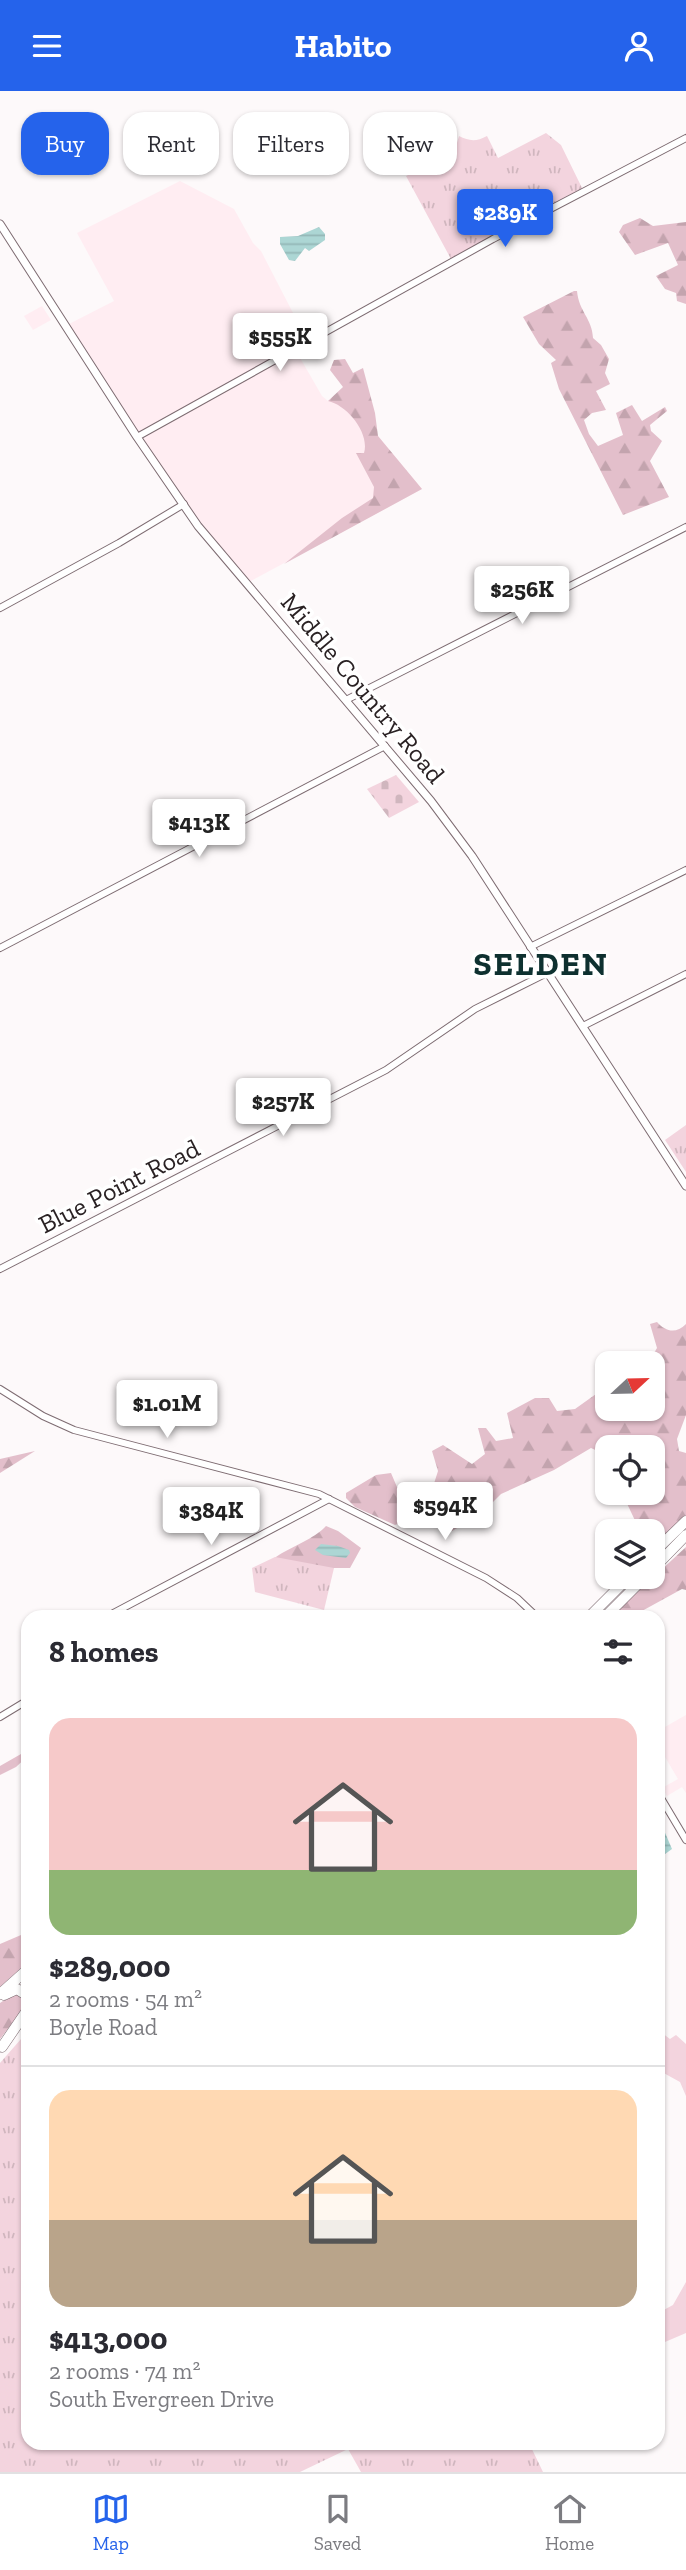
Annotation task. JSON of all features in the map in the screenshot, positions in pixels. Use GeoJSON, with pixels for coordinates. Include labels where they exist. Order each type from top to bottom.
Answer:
{"type":"FeatureCollection","features":[{"type":"Feature","properties":{"kind":"highway"},"geometry":{"type":"LineString","coordinates":[[665,1541],[686,1521]]}},
{"type":"Feature","properties":{"kind":"highway"},"geometry":{"type":"LineString","coordinates":[[665,1557],[686,1535]]}},
{"type":"Feature","properties":{"kind":"highway"},"geometry":{"type":"LineString","coordinates":[[596,1610],[617,1589]]}},
{"type":"Feature","properties":{"kind":"highway"},"geometry":{"type":"LineString","coordinates":[[612,1610],[633,1589]]}},
{"type":"Feature","properties":{"kind":"highway"},"geometry":{"type":"LineString","coordinates":[[0,1996],[21,1976]]}},
{"type":"Feature","properties":{"kind":"highway"},"geometry":{"type":"LineString","coordinates":[[0,1996],[16,1989],[21,1992]]}},
{"type":"Feature","properties":{"kind":"highway"},"geometry":{"type":"LineString","coordinates":[[1,2048],[21,2021]]}},
{"type":"Feature","properties":{"kind":"main road","name":"Middle Country Road"},"geometry":{"type":"LineString","coordinates":[[0,224],[138,437],[204,533],[431,801],[472,856],[686,1186]]}},
{"type":"Feature","properties":{"kind":"street"},"geometry":{"type":"LineString","coordinates":[[138,437],[493,239],[686,138]]}},
{"type":"Feature","properties":{"kind":"street"},"geometry":{"type":"LineString","coordinates":[[0,608],[125,540],[184,504]]}},
{"type":"Feature","properties":{"kind":"street"},"geometry":{"type":"LineString","coordinates":[[346,700],[686,527]]}},
{"type":"Feature","properties":{"kind":"street"},"geometry":{"type":"LineString","coordinates":[[0,948],[385,746]]}},
{"type":"Feature","properties":{"kind":"street"},"geometry":{"type":"LineString","coordinates":[[530,947],[686,870]]}},
{"type":"Feature","properties":{"kind":"street","name":"Blue Point Road"},"geometry":{"type":"LineString","coordinates":[[0,1269],[386,1070],[475,1009],[547,973]]}},
{"type":"Feature","properties":{"kind":"street"},"geometry":{"type":"LineString","coordinates":[[583,1026],[686,974]]}},
{"type":"Feature","properties":{"kind":"street"},"geometry":{"type":"LineString","coordinates":[[0,1389],[43,1416],[74,1430],[288,1484],[329,1499],[486,1578],[530,1610]]}},
{"type":"Feature","properties":{"kind":"street"},"geometry":{"type":"LineString","coordinates":[[119,1610],[329,1499]]}},
{"type":"Feature","properties":{"kind":"street"},"geometry":{"type":"LineString","coordinates":[[0,1717],[21,1704]]}},
{"type":"Feature","properties":{"kind":"street"},"geometry":{"type":"LineString","coordinates":[[665,1805],[686,1840]]}},
{"type":"Feature","properties":{"kind":"shaded area"},"geometry":{"type":"Polygon","coordinates":[[[180,181],[234,209],[253,243],[261,251],[308,342],[295,349],[322,396],[328,401],[350,389],[378,436],[422,489],[247,583],[198,526],[67,325],[114,301],[77,233],[180,181]]]}},
{"type":"Feature","properties":{"kind":"shaded area"},"geometry":{"type":"Polygon","coordinates":[[[42,306],[51,320],[33,330],[24,316],[42,306]]]}},
{"type":"Feature","properties":{"kind":"shaded area"},"geometry":{"type":"Polygon","coordinates":[[[686,1715],[686,1793],[682,1787],[667,1796],[665,1793],[665,1786],[678,1779],[665,1757],[665,1727],[686,1715]]]}},
{"type":"Feature","properties":{"kind":"green space"},"geometry":{"type":"Polygon","coordinates":[[[546,133],[561,145],[583,190],[451,259],[406,176],[457,175],[459,136],[473,140],[487,136],[498,158],[546,133]]]}},
{"type":"Feature","properties":{"kind":"green space"},"geometry":{"type":"Polygon","coordinates":[[[640,218],[653,226],[686,222],[686,304],[677,301],[676,293],[665,289],[656,276],[678,265],[668,243],[635,255],[619,232],[623,225],[640,218]]]}},
{"type":"Feature","properties":{"kind":"green space"},"geometry":{"type":"Polygon","coordinates":[[[577,291],[593,338],[601,345],[609,359],[605,373],[610,384],[596,391],[606,410],[592,413],[584,420],[589,434],[598,446],[623,435],[616,413],[632,405],[642,421],[665,407],[667,411],[650,425],[651,431],[662,441],[650,461],[669,497],[623,515],[559,389],[551,363],[556,360],[539,344],[523,317],[577,291]]]}},
{"type":"Feature","properties":{"kind":"green space"},"geometry":{"type":"Polygon","coordinates":[[[345,359],[353,373],[363,368],[378,436],[422,489],[284,564],[342,518],[373,498],[374,487],[356,453],[364,453],[364,437],[349,414],[328,401],[343,387],[330,370],[334,360],[345,359]]]}},
{"type":"Feature","properties":{"kind":"green space"},"geometry":{"type":"Polygon","coordinates":[[[396,775],[419,802],[389,818],[367,789],[396,775]]]}},
{"type":"Feature","properties":{"kind":"green space"},"geometry":{"type":"Polygon","coordinates":[[[686,1125],[686,1172],[665,1140],[686,1125]]]}},
{"type":"Feature","properties":{"kind":"green space"},"geometry":{"type":"Polygon","coordinates":[[[657,1322],[671,1331],[686,1324],[686,1415],[677,1439],[679,1451],[686,1453],[686,1515],[665,1536],[665,1519],[634,1519],[628,1505],[665,1505],[665,1435],[595,1435],[595,1450],[591,1448],[554,1470],[501,1494],[481,1514],[452,1531],[434,1523],[425,1514],[395,1525],[355,1507],[346,1498],[346,1493],[376,1475],[391,1473],[397,1487],[414,1504],[430,1496],[438,1471],[432,1451],[443,1445],[472,1464],[485,1454],[478,1428],[486,1428],[496,1441],[513,1438],[507,1413],[535,1398],[549,1398],[557,1411],[575,1409],[595,1395],[595,1421],[665,1421],[665,1351],[655,1351],[657,1348],[650,1324],[657,1322]]]}},
{"type":"Feature","properties":{"kind":"green space"},"geometry":{"type":"Polygon","coordinates":[[[35,1451],[0,1473],[0,1459],[35,1451]]]}},
{"type":"Feature","properties":{"kind":"green space"},"geometry":{"type":"Polygon","coordinates":[[[326,1526],[338,1531],[361,1548],[350,1568],[332,1568],[270,1593],[255,1590],[258,1577],[265,1567],[326,1526]]]}},
{"type":"Feature","properties":{"kind":"green space"},"geometry":{"type":"Polygon","coordinates":[[[686,1547],[686,1590],[682,1589],[644,1610],[618,1610],[641,1589],[665,1589],[665,1566],[686,1547]]]}},
{"type":"Feature","properties":{"kind":"green space"},"geometry":{"type":"Polygon","coordinates":[[[275,1557],[334,1568],[324,1610],[255,1592],[252,1568],[275,1557]]]}},
{"type":"Feature","properties":{"kind":"green space"},"geometry":{"type":"Polygon","coordinates":[[[21,1754],[21,1762],[0,1775],[0,1766],[21,1754]]]}},
{"type":"Feature","properties":{"kind":"green space"},"geometry":{"type":"Polygon","coordinates":[[[21,1935],[21,1968],[0,1987],[0,1944],[21,1935]]]}},
{"type":"Feature","properties":{"kind":"green space"},"geometry":{"type":"Polygon","coordinates":[[[15,1993],[21,1996],[21,2012],[0,2039],[0,2003],[15,1993]]]}},
{"type":"Feature","properties":{"kind":"green space"},"geometry":{"type":"Polygon","coordinates":[[[665,2035],[670,2039],[676,2035],[686,2044],[686,2096],[680,2082],[665,2074],[665,2035]]]}},
{"type":"Feature","properties":{"kind":"green space"},"geometry":{"type":"Polygon","coordinates":[[[21,2039],[21,2450],[346,2450],[300,2472],[0,2472],[0,2063],[21,2039]]]}},
{"type":"Feature","properties":{"kind":"green space"},"geometry":{"type":"Polygon","coordinates":[[[686,2282],[686,2333],[665,2342],[665,2309],[673,2305],[686,2282]]]}},
{"type":"Feature","properties":{"kind":"green space"},"geometry":{"type":"Polygon","coordinates":[[[349,2450],[532,2450],[543,2472],[361,2472],[349,2450]]]}},
{"type":"Feature","properties":{"kind":"water"},"geometry":{"type":"Polygon","coordinates":[[[319,227],[325,234],[325,240],[309,251],[305,248],[295,261],[289,260],[280,244],[280,237],[298,236],[319,227]]]}},
{"type":"Feature","properties":{"kind":"water"},"geometry":{"type":"Polygon","coordinates":[[[321,1544],[338,1546],[350,1553],[346,1558],[323,1555],[315,1550],[321,1544]]]}},
{"type":"Feature","properties":{"kind":"water"},"geometry":{"type":"Polygon","coordinates":[[[665,1833],[672,1849],[665,1854],[665,1833]]]}},
{"type":"Feature","properties":{"kind":"district","name":"SELDEN"},"geometry":{"type":"Point","coordinates":[541,963]}}]}
